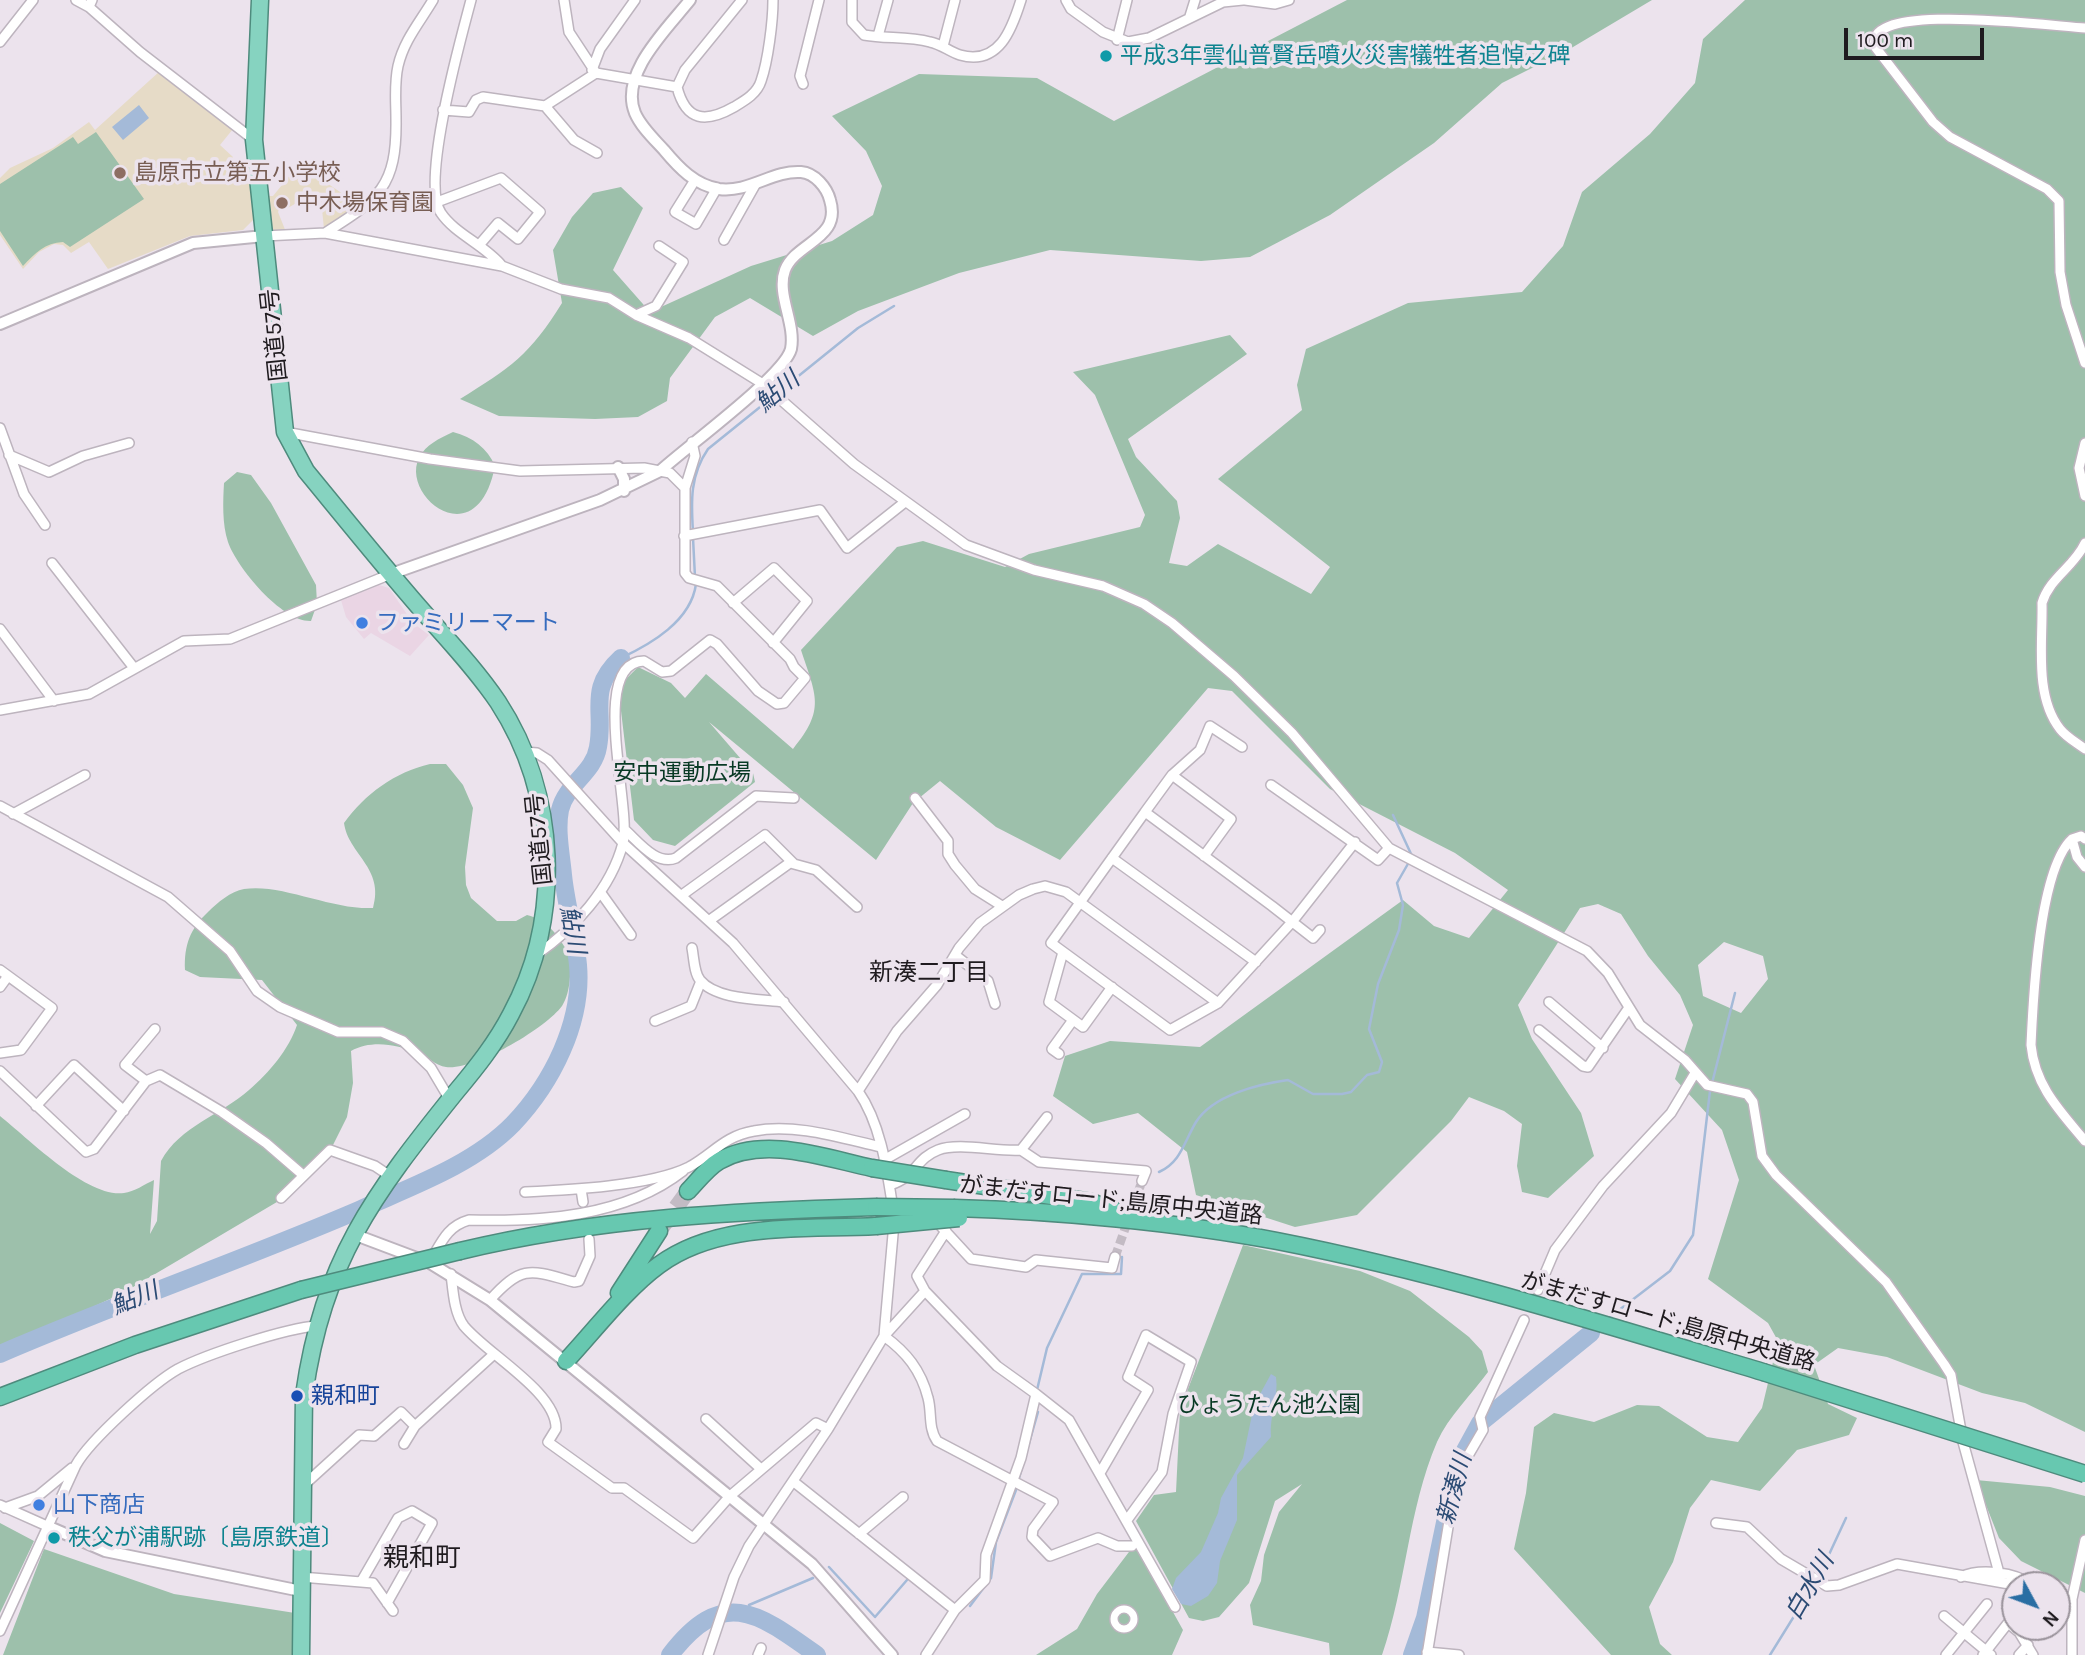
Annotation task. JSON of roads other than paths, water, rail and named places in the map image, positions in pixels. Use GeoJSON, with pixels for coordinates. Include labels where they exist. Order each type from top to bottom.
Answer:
{"type":"FeatureCollection","features":[{"type":"Feature","properties":{"kind":"highway","name":"国道57号"},"geometry":{"type":"LineString","coordinates":[[260,0],[254,140],[285,432],[306,471],[482,681],[525,752],[541,809],[547,870],[546,905],[535,957],[525,985],[497,1039],[374,1197],[353,1234],[317,1326],[304,1395],[301,1655]]}},
{"type":"Feature","properties":{"kind":"highway"},"geometry":{"type":"LineString","coordinates":[[688,1191],[717,1162],[745,1150],[798,1152],[878,1164],[946,1180],[1091,1202],[1157,1226]]}},
{"type":"Feature","properties":{"kind":"highway","name":"がまだすロード;島原中央道路"},"geometry":{"type":"LineString","coordinates":[[0,1397],[135,1345],[301,1290],[521,1236],[744,1210],[876,1207],[957,1213],[1016,1210],[1274,1241],[1336,1254],[1634,1334],[2085,1474]]}},
{"type":"Feature","properties":{"kind":"highway"},"geometry":{"type":"LineString","coordinates":[[566,1361],[656,1266],[698,1243],[761,1231],[876,1226],[957,1213]]}},
{"type":"Feature","properties":{"kind":"highway"},"geometry":{"type":"LineString","coordinates":[[580,1346],[659,1231]]}},
{"type":"Feature","properties":{"kind":"street"},"geometry":{"type":"LineString","coordinates":[[0,42],[33,0]]}},
{"type":"Feature","properties":{"kind":"street"},"geometry":{"type":"LineString","coordinates":[[76,0],[91,4],[140,52],[254,140]]}},
{"type":"Feature","properties":{"kind":"street"},"geometry":{"type":"LineString","coordinates":[[325,233],[378,195],[387,182],[396,145],[395,98],[398,64],[413,28],[433,0]]}},
{"type":"Feature","properties":{"kind":"street"},"geometry":{"type":"LineString","coordinates":[[471,0],[443,110],[437,202],[446,219],[480,244],[502,266]]}},
{"type":"Feature","properties":{"kind":"street"},"geometry":{"type":"LineString","coordinates":[[564,0],[569,32],[594,71],[677,87]]}},
{"type":"Feature","properties":{"kind":"street"},"geometry":{"type":"LineString","coordinates":[[545,106],[594,71],[600,49],[635,0]]}},
{"type":"Feature","properties":{"kind":"street"},"geometry":{"type":"LineString","coordinates":[[0,710],[89,694],[184,641],[230,639],[391,574],[624,491],[660,471],[692,442],[766,387],[788,358],[791,344],[783,283],[785,271],[797,253],[825,233],[831,219],[831,206],[824,187],[808,174],[793,173],[755,185],[717,188],[695,180],[673,162],[642,126],[631,98],[632,79],[690,0]]}},
{"type":"Feature","properties":{"kind":"street"},"geometry":{"type":"LineString","coordinates":[[742,0],[685,70],[677,87],[685,106],[702,119],[718,117],[752,94],[761,81],[773,0]]}},
{"type":"Feature","properties":{"kind":"street"},"geometry":{"type":"LineString","coordinates":[[803,84],[800,76],[819,0]]}},
{"type":"Feature","properties":{"kind":"street"},"geometry":{"type":"LineString","coordinates":[[852,0],[851,17],[855,28],[864,35],[914,38],[969,56],[993,51],[1004,42],[1012,30],[1020,0]]}},
{"type":"Feature","properties":{"kind":"street"},"geometry":{"type":"LineString","coordinates":[[878,36],[888,0]]}},
{"type":"Feature","properties":{"kind":"street"},"geometry":{"type":"LineString","coordinates":[[943,46],[955,0]]}},
{"type":"Feature","properties":{"kind":"street"},"geometry":{"type":"LineString","coordinates":[[1066,0],[1076,13],[1117,40],[1128,42],[1149,38],[1223,2],[1244,0],[1275,4],[1289,0]]}},
{"type":"Feature","properties":{"kind":"street"},"geometry":{"type":"LineString","coordinates":[[1117,40],[1127,0]]}},
{"type":"Feature","properties":{"kind":"street"},"geometry":{"type":"LineString","coordinates":[[1190,16],[1195,0]]}},
{"type":"Feature","properties":{"kind":"street"},"geometry":{"type":"LineString","coordinates":[[1983,9],[2085,28]]}},
{"type":"Feature","properties":{"kind":"street"},"geometry":{"type":"LineString","coordinates":[[1881,19],[1873,35],[1876,48],[1933,122],[1950,136],[2047,189],[2059,201],[2060,272],[2066,305],[2085,363]]}},
{"type":"Feature","properties":{"kind":"street"},"geometry":{"type":"LineString","coordinates":[[443,110],[469,112],[476,100],[482,97],[545,106],[574,140],[597,153]]}},
{"type":"Feature","properties":{"kind":"street"},"geometry":{"type":"LineString","coordinates":[[437,202],[501,178],[540,212],[518,239],[498,223],[480,244]]}},
{"type":"Feature","properties":{"kind":"street"},"geometry":{"type":"LineString","coordinates":[[695,180],[676,212],[696,224],[717,188]]}},
{"type":"Feature","properties":{"kind":"street"},"geometry":{"type":"LineString","coordinates":[[724,240],[755,185]]}},
{"type":"Feature","properties":{"kind":"street"},"geometry":{"type":"LineString","coordinates":[[0,324],[193,243],[325,233],[502,266],[561,289],[609,298],[636,316],[689,338],[766,387],[854,464],[966,545],[1034,570],[1104,586],[1144,604],[1172,623],[1234,676],[1292,733],[1390,848],[1587,951],[1608,973],[1640,1025],[1685,1060],[1695,1073],[1711,1086],[1747,1094],[1753,1102],[1762,1156],[1776,1175],[1885,1282],[1951,1375],[1963,1442],[1999,1573],[1974,1572],[1961,1577]]}},
{"type":"Feature","properties":{"kind":"street"},"geometry":{"type":"LineString","coordinates":[[636,316],[656,306],[683,262],[659,246]]}},
{"type":"Feature","properties":{"kind":"street"},"geometry":{"type":"LineString","coordinates":[[0,428],[24,494],[45,525]]}},
{"type":"Feature","properties":{"kind":"street"},"geometry":{"type":"LineString","coordinates":[[285,432],[430,459],[520,471],[618,467],[660,471],[676,478],[685,488]]}},
{"type":"Feature","properties":{"kind":"street"},"geometry":{"type":"LineString","coordinates":[[535,957],[601,893],[623,843],[613,702],[623,674],[639,661],[649,663],[662,672],[671,671],[707,642],[714,641],[758,691],[782,704],[805,675],[794,667],[790,659],[714,584],[685,573],[690,535],[685,488],[695,456],[692,442]]}},
{"type":"Feature","properties":{"kind":"street"},"geometry":{"type":"LineString","coordinates":[[9,455],[49,472],[83,456],[129,443]]}},
{"type":"Feature","properties":{"kind":"street"},"geometry":{"type":"LineString","coordinates":[[2085,443],[2079,468],[2085,496]]}},
{"type":"Feature","properties":{"kind":"street"},"geometry":{"type":"LineString","coordinates":[[618,467],[625,484],[624,491]]}},
{"type":"Feature","properties":{"kind":"street"},"geometry":{"type":"LineString","coordinates":[[690,535],[820,510],[847,548],[905,502]]}},
{"type":"Feature","properties":{"kind":"street"},"geometry":{"type":"LineString","coordinates":[[2085,543],[2071,564],[2046,589],[2042,603],[2044,692],[2049,712],[2061,731],[2085,749]]}},
{"type":"Feature","properties":{"kind":"street"},"geometry":{"type":"LineString","coordinates":[[52,563],[134,668]]}},
{"type":"Feature","properties":{"kind":"street"},"geometry":{"type":"LineString","coordinates":[[733,603],[774,568],[807,601],[773,643]]}},
{"type":"Feature","properties":{"kind":"street"},"geometry":{"type":"LineString","coordinates":[[0,629],[54,701]]}},
{"type":"Feature","properties":{"kind":"street"},"geometry":{"type":"LineString","coordinates":[[1242,747],[1210,726],[1200,750],[1172,775],[1051,943],[1170,1030],[1218,1003],[1292,922],[1355,842]]}},
{"type":"Feature","properties":{"kind":"street"},"geometry":{"type":"LineString","coordinates":[[525,752],[543,755],[623,843],[710,920],[784,1002],[858,1091],[869,1109],[881,1146],[878,1164],[890,1185],[894,1218],[884,1336]]}},
{"type":"Feature","properties":{"kind":"street"},"geometry":{"type":"LineString","coordinates":[[13,814],[85,775]]}},
{"type":"Feature","properties":{"kind":"street"},"geometry":{"type":"LineString","coordinates":[[1172,775],[1235,821],[1204,856]]}},
{"type":"Feature","properties":{"kind":"street"},"geometry":{"type":"LineString","coordinates":[[1271,785],[1378,860],[1390,848]]}},
{"type":"Feature","properties":{"kind":"street"},"geometry":{"type":"LineString","coordinates":[[624,829],[660,860],[668,861],[676,858],[756,796],[794,798]]}},
{"type":"Feature","properties":{"kind":"street"},"geometry":{"type":"LineString","coordinates":[[915,798],[948,841],[948,854],[955,865],[975,889],[1002,906]]}},
{"type":"Feature","properties":{"kind":"street"},"geometry":{"type":"LineString","coordinates":[[0,806],[116,866],[169,897],[230,951],[257,990],[280,1007],[338,1032],[382,1032],[403,1041],[431,1068],[450,1100]]}},
{"type":"Feature","properties":{"kind":"street"},"geometry":{"type":"LineString","coordinates":[[1145,811],[1313,938],[1320,930]]}},
{"type":"Feature","properties":{"kind":"street"},"geometry":{"type":"LineString","coordinates":[[682,895],[762,836],[767,836],[791,862],[816,870],[857,907]]}},
{"type":"Feature","properties":{"kind":"street"},"geometry":{"type":"LineString","coordinates":[[2085,839],[2081,836],[2072,839],[2057,858],[2044,913],[2031,1045],[2033,1067],[2040,1085],[2085,1142]]}},
{"type":"Feature","properties":{"kind":"street"},"geometry":{"type":"LineString","coordinates":[[2072,839],[2077,857],[2085,867]]}},
{"type":"Feature","properties":{"kind":"street"},"geometry":{"type":"LineString","coordinates":[[1112,859],[1256,962]]}},
{"type":"Feature","properties":{"kind":"street"},"geometry":{"type":"LineString","coordinates":[[710,920],[791,862]]}},
{"type":"Feature","properties":{"kind":"street"},"geometry":{"type":"LineString","coordinates":[[858,1091],[897,1031],[937,985],[955,955],[980,923],[1019,895],[1045,886],[1056,888],[1081,901],[1218,1003]]}},
{"type":"Feature","properties":{"kind":"street"},"geometry":{"type":"LineString","coordinates":[[601,893],[631,935]]}},
{"type":"Feature","properties":{"kind":"street"},"geometry":{"type":"LineString","coordinates":[[655,1021],[691,1006],[701,981],[692,948]]}},
{"type":"Feature","properties":{"kind":"street"},"geometry":{"type":"LineString","coordinates":[[1063,952],[1049,1002],[1073,1020],[1083,1027],[1112,988]]}},
{"type":"Feature","properties":{"kind":"street"},"geometry":{"type":"LineString","coordinates":[[955,955],[988,981],[995,1004]]}},
{"type":"Feature","properties":{"kind":"street"},"geometry":{"type":"LineString","coordinates":[[0,987],[4,973],[52,1008],[21,1050],[0,1053]]}},
{"type":"Feature","properties":{"kind":"street"},"geometry":{"type":"LineString","coordinates":[[701,981],[720,992],[784,1002]]}},
{"type":"Feature","properties":{"kind":"street"},"geometry":{"type":"LineString","coordinates":[[1549,1002],[1603,1048]]}},
{"type":"Feature","properties":{"kind":"street"},"geometry":{"type":"LineString","coordinates":[[1538,1030],[1586,1067],[1592,1064],[1629,1009]]}},
{"type":"Feature","properties":{"kind":"street"},"geometry":{"type":"LineString","coordinates":[[1059,1054],[1052,1049],[1073,1020]]}},
{"type":"Feature","properties":{"kind":"street"},"geometry":{"type":"LineString","coordinates":[[146,1082],[125,1065],[155,1029]]}},
{"type":"Feature","properties":{"kind":"street"},"geometry":{"type":"LineString","coordinates":[[36,1106],[74,1065],[124,1111]]}},
{"type":"Feature","properties":{"kind":"street"},"geometry":{"type":"LineString","coordinates":[[0,1071],[86,1152],[94,1149],[146,1082],[155,1076],[164,1076],[266,1143],[303,1175]]}},
{"type":"Feature","properties":{"kind":"street"},"geometry":{"type":"LineString","coordinates":[[1538,1290],[1556,1250],[1603,1186],[1671,1113],[1695,1073]]}},
{"type":"Feature","properties":{"kind":"street"},"geometry":{"type":"LineString","coordinates":[[878,1164],[965,1114]]}},
{"type":"Feature","properties":{"kind":"street"},"geometry":{"type":"LineString","coordinates":[[1021,1150],[1047,1117]]}},
{"type":"Feature","properties":{"kind":"street"},"geometry":{"type":"LineString","coordinates":[[430,1263],[449,1230],[458,1223],[469,1220],[550,1217],[626,1203],[666,1185],[726,1139],[768,1129],[829,1135],[881,1146]]}},
{"type":"Feature","properties":{"kind":"street"},"geometry":{"type":"LineString","coordinates":[[890,1185],[904,1180],[923,1158],[943,1148],[1021,1150],[1039,1162],[1146,1171],[1142,1181]]}},
{"type":"Feature","properties":{"kind":"street"},"geometry":{"type":"LineString","coordinates":[[281,1198],[330,1150],[375,1166],[390,1176]]}},
{"type":"Feature","properties":{"kind":"street"},"geometry":{"type":"LineString","coordinates":[[525,1192],[581,1189],[665,1175],[690,1166]]}},
{"type":"Feature","properties":{"kind":"street"},"geometry":{"type":"LineString","coordinates":[[581,1189],[583,1202]]}},
{"type":"Feature","properties":{"kind":"street"},"geometry":{"type":"LineString","coordinates":[[894,1218],[933,1217],[966,1255],[977,1261],[1026,1267],[1036,1260],[1112,1268],[1115,1257]]}},
{"type":"Feature","properties":{"kind":"street"},"geometry":{"type":"LineString","coordinates":[[946,1231],[917,1276],[925,1291],[997,1366],[1069,1420],[1175,1607]]}},
{"type":"Feature","properties":{"kind":"street"},"geometry":{"type":"LineString","coordinates":[[353,1234],[430,1263],[490,1300],[812,1564],[892,1655]]}},
{"type":"Feature","properties":{"kind":"street"},"geometry":{"type":"LineString","coordinates":[[490,1300],[508,1280],[527,1271],[574,1282],[579,1280],[590,1256],[589,1239]]}},
{"type":"Feature","properties":{"kind":"street"},"geometry":{"type":"LineString","coordinates":[[450,1274],[463,1325],[493,1355],[526,1379],[552,1412],[556,1429],[548,1442],[612,1488],[624,1489],[693,1538],[730,1496],[816,1423],[828,1429]]}},
{"type":"Feature","properties":{"kind":"street"},"geometry":{"type":"LineString","coordinates":[[708,1655],[734,1577],[764,1523],[794,1482],[884,1336],[925,1291]]}},
{"type":"Feature","properties":{"kind":"street"},"geometry":{"type":"LineString","coordinates":[[1459,1655],[1426,1654],[1449,1521],[1462,1466],[1483,1430],[1480,1418],[1524,1320]]}},
{"type":"Feature","properties":{"kind":"street"},"geometry":{"type":"LineString","coordinates":[[0,1631],[76,1465],[90,1445],[179,1369],[296,1327],[317,1326]]}},
{"type":"Feature","properties":{"kind":"street"},"geometry":{"type":"LineString","coordinates":[[1100,1473],[1148,1390],[1128,1377],[1146,1335],[1191,1362],[1173,1413],[1162,1472],[1127,1520]]}},
{"type":"Feature","properties":{"kind":"street"},"geometry":{"type":"LineString","coordinates":[[884,1336],[908,1353],[928,1397],[932,1433],[937,1441],[1052,1502],[1033,1529],[1032,1536],[1050,1556],[1098,1538],[1117,1546],[1132,1546]]}},
{"type":"Feature","properties":{"kind":"street"},"geometry":{"type":"LineString","coordinates":[[404,1444],[415,1426],[493,1355]]}},
{"type":"Feature","properties":{"kind":"street"},"geometry":{"type":"LineString","coordinates":[[926,1655],[955,1610],[985,1580],[986,1555],[1013,1480],[1036,1394]]}},
{"type":"Feature","properties":{"kind":"street"},"geometry":{"type":"LineString","coordinates":[[303,1486],[359,1435],[374,1436],[401,1412],[415,1426]]}},
{"type":"Feature","properties":{"kind":"street"},"geometry":{"type":"LineString","coordinates":[[706,1419],[761,1469]]}},
{"type":"Feature","properties":{"kind":"street"},"geometry":{"type":"LineString","coordinates":[[3,1506],[38,1496],[76,1465]]}},
{"type":"Feature","properties":{"kind":"street"},"geometry":{"type":"LineString","coordinates":[[794,1482],[955,1610]]}},
{"type":"Feature","properties":{"kind":"street"},"geometry":{"type":"LineString","coordinates":[[859,1534],[904,1497]]}},
{"type":"Feature","properties":{"kind":"street"},"geometry":{"type":"LineString","coordinates":[[3,1506],[104,1550],[301,1584],[373,1583],[390,1607],[432,1523],[412,1511],[398,1518],[362,1582]]}},
{"type":"Feature","properties":{"kind":"street"},"geometry":{"type":"LineString","coordinates":[[1716,1523],[1747,1527],[1781,1559],[1816,1582],[1839,1585],[1891,1565],[2001,1583]]}},
{"type":"Feature","properties":{"kind":"street"},"geometry":{"type":"LineString","coordinates":[[2072,1655],[2072,1599],[2085,1540]]}},
{"type":"Feature","properties":{"kind":"street"},"geometry":{"type":"LineString","coordinates":[[1947,1655],[1987,1604]]}},
{"type":"Feature","properties":{"kind":"street"},"geometry":{"type":"LineString","coordinates":[[1944,1616],[1986,1654],[2010,1620],[2033,1655]]}},
{"type":"Feature","properties":{"kind":"street"},"geometry":{"type":"LineString","coordinates":[[2019,1655],[2028,1645]]}},
{"type":"Feature","properties":{"kind":"water"},"geometry":{"type":"Polygon","coordinates":[[[139,105],[149,118],[123,140],[112,127],[139,105]]]}},
{"type":"Feature","properties":{"kind":"water"},"geometry":{"type":"Polygon","coordinates":[[[1271,1374],[1276,1377],[1277,1385],[1271,1437],[1237,1475],[1237,1520],[1220,1561],[1217,1583],[1208,1596],[1191,1606],[1181,1604],[1172,1589],[1176,1578],[1201,1552],[1218,1513],[1221,1498],[1243,1458],[1254,1405],[1271,1374]]]}},
{"type":"Feature","properties":{"kind":"waterway","name":"鮎川"},"geometry":{"type":"LineString","coordinates":[[693,532],[692,499],[695,479],[708,449],[858,328],[894,306]]}},
{"type":"Feature","properties":{"kind":"waterway","name":"鮎川"},"geometry":{"type":"LineString","coordinates":[[693,538],[695,577]]}},
{"type":"Feature","properties":{"kind":"waterway","name":"鮎川"},"geometry":{"type":"LineString","coordinates":[[621,658],[668,630],[686,609],[696,584]]}},
{"type":"Feature","properties":{"kind":"waterway","name":"鮎川"},"geometry":{"type":"LineString","coordinates":[[0,1354],[314,1229],[420,1183],[479,1152],[513,1124],[552,1071],[570,1030],[578,987],[578,965],[564,886],[559,842],[560,810],[568,793],[586,772],[595,756],[600,734],[601,690],[604,680],[621,658]]}},
{"type":"Feature","properties":{"kind":"waterway"},"geometry":{"type":"LineString","coordinates":[[1393,815],[1412,856]]}},
{"type":"Feature","properties":{"kind":"waterway"},"geometry":{"type":"LineString","coordinates":[[1159,1172],[1177,1157],[1196,1122],[1204,1113],[1238,1092],[1288,1080],[1313,1094],[1342,1094],[1351,1092],[1367,1075],[1379,1072],[1382,1062],[1369,1029],[1378,984],[1399,930],[1403,905],[1397,883],[1409,862]]}},
{"type":"Feature","properties":{"kind":"waterway","name":"新湊川"},"geometry":{"type":"LineString","coordinates":[[1610,1317],[1670,1271],[1693,1235],[1710,1091],[1735,993]]}},
{"type":"Feature","properties":{"kind":"waterway"},"geometry":{"type":"LineString","coordinates":[[1037,1390],[1047,1348],[1082,1274],[1121,1274],[1122,1257]]}},
{"type":"Feature","properties":{"kind":"waterway","name":"新湊川"},"geometry":{"type":"LineString","coordinates":[[1412,1655],[1425,1618],[1457,1465],[1480,1423],[1591,1333]]}},
{"type":"Feature","properties":{"kind":"waterway"},"geometry":{"type":"LineString","coordinates":[[1019,1478],[1038,1412]]}},
{"type":"Feature","properties":{"kind":"waterway"},"geometry":{"type":"LineString","coordinates":[[970,1606],[991,1578],[996,1542],[1016,1490]]}},
{"type":"Feature","properties":{"kind":"waterway","name":"白水川"},"geometry":{"type":"LineString","coordinates":[[1770,1655],[1819,1576],[1846,1518]]}},
{"type":"Feature","properties":{"kind":"waterway"},"geometry":{"type":"LineString","coordinates":[[829,1567],[875,1617],[907,1580]]}},
{"type":"Feature","properties":{"kind":"waterway"},"geometry":{"type":"LineString","coordinates":[[749,1605],[813,1578]]}},
{"type":"Feature","properties":{"kind":"waterway","name":"新湊川"},"geometry":{"type":"LineString","coordinates":[[731,1613],[735,1611]]}},
{"type":"Feature","properties":{"kind":"waterway","name":"新湊川"},"geometry":{"type":"LineString","coordinates":[[670,1655],[689,1633],[707,1620],[724,1613],[741,1613],[758,1618],[817,1655]]}},
{"type":"Feature","properties":{"kind":"tunnel"},"geometry":{"type":"LineString","coordinates":[[1115,1257],[1142,1181]]}},
{"type":"Feature","properties":{"kind":"tunnel"},"geometry":{"type":"LineString","coordinates":[[662,1227],[688,1191]]}},
{"type":"Feature","properties":{"kind":"place","name":"平成3年雲仙普賢岳噴火災害犠牲者追悼之碑"},"geometry":{"type":"Point","coordinates":[1106,56]}},
{"type":"Feature","properties":{"kind":"place","name":"島原市立第五小学校"},"geometry":{"type":"Point","coordinates":[120,173]}},
{"type":"Feature","properties":{"kind":"place","name":"中木場保育園"},"geometry":{"type":"Point","coordinates":[282,203]}},
{"type":"Feature","properties":{"kind":"place","name":"ファミリーマート"},"geometry":{"type":"Point","coordinates":[362,623]}},
{"type":"Feature","properties":{"kind":"place","name":"親和町"},"geometry":{"type":"Point","coordinates":[297,1396]}},
{"type":"Feature","properties":{"kind":"place","name":"山下商店"},"geometry":{"type":"Point","coordinates":[39,1505]}},
{"type":"Feature","properties":{"kind":"place","name":"秩父が浦駅跡〔島原鉄道〕"},"geometry":{"type":"Point","coordinates":[54,1538]}},
{"type":"Feature","properties":{"kind":"district","name":"新湊二丁目"},"geometry":{"type":"Point","coordinates":[929,973]}},
{"type":"Feature","properties":{"kind":"district","name":"親和町"},"geometry":{"type":"Point","coordinates":[422,1559]}},
{"type":"Feature","properties":{"kind":"park label","name":"安中運動広場"},"geometry":{"type":"Point","coordinates":[682,773]}},
{"type":"Feature","properties":{"kind":"park label","name":"ひょうたん池公園"},"geometry":{"type":"Point","coordinates":[1269,1405]}}]}
